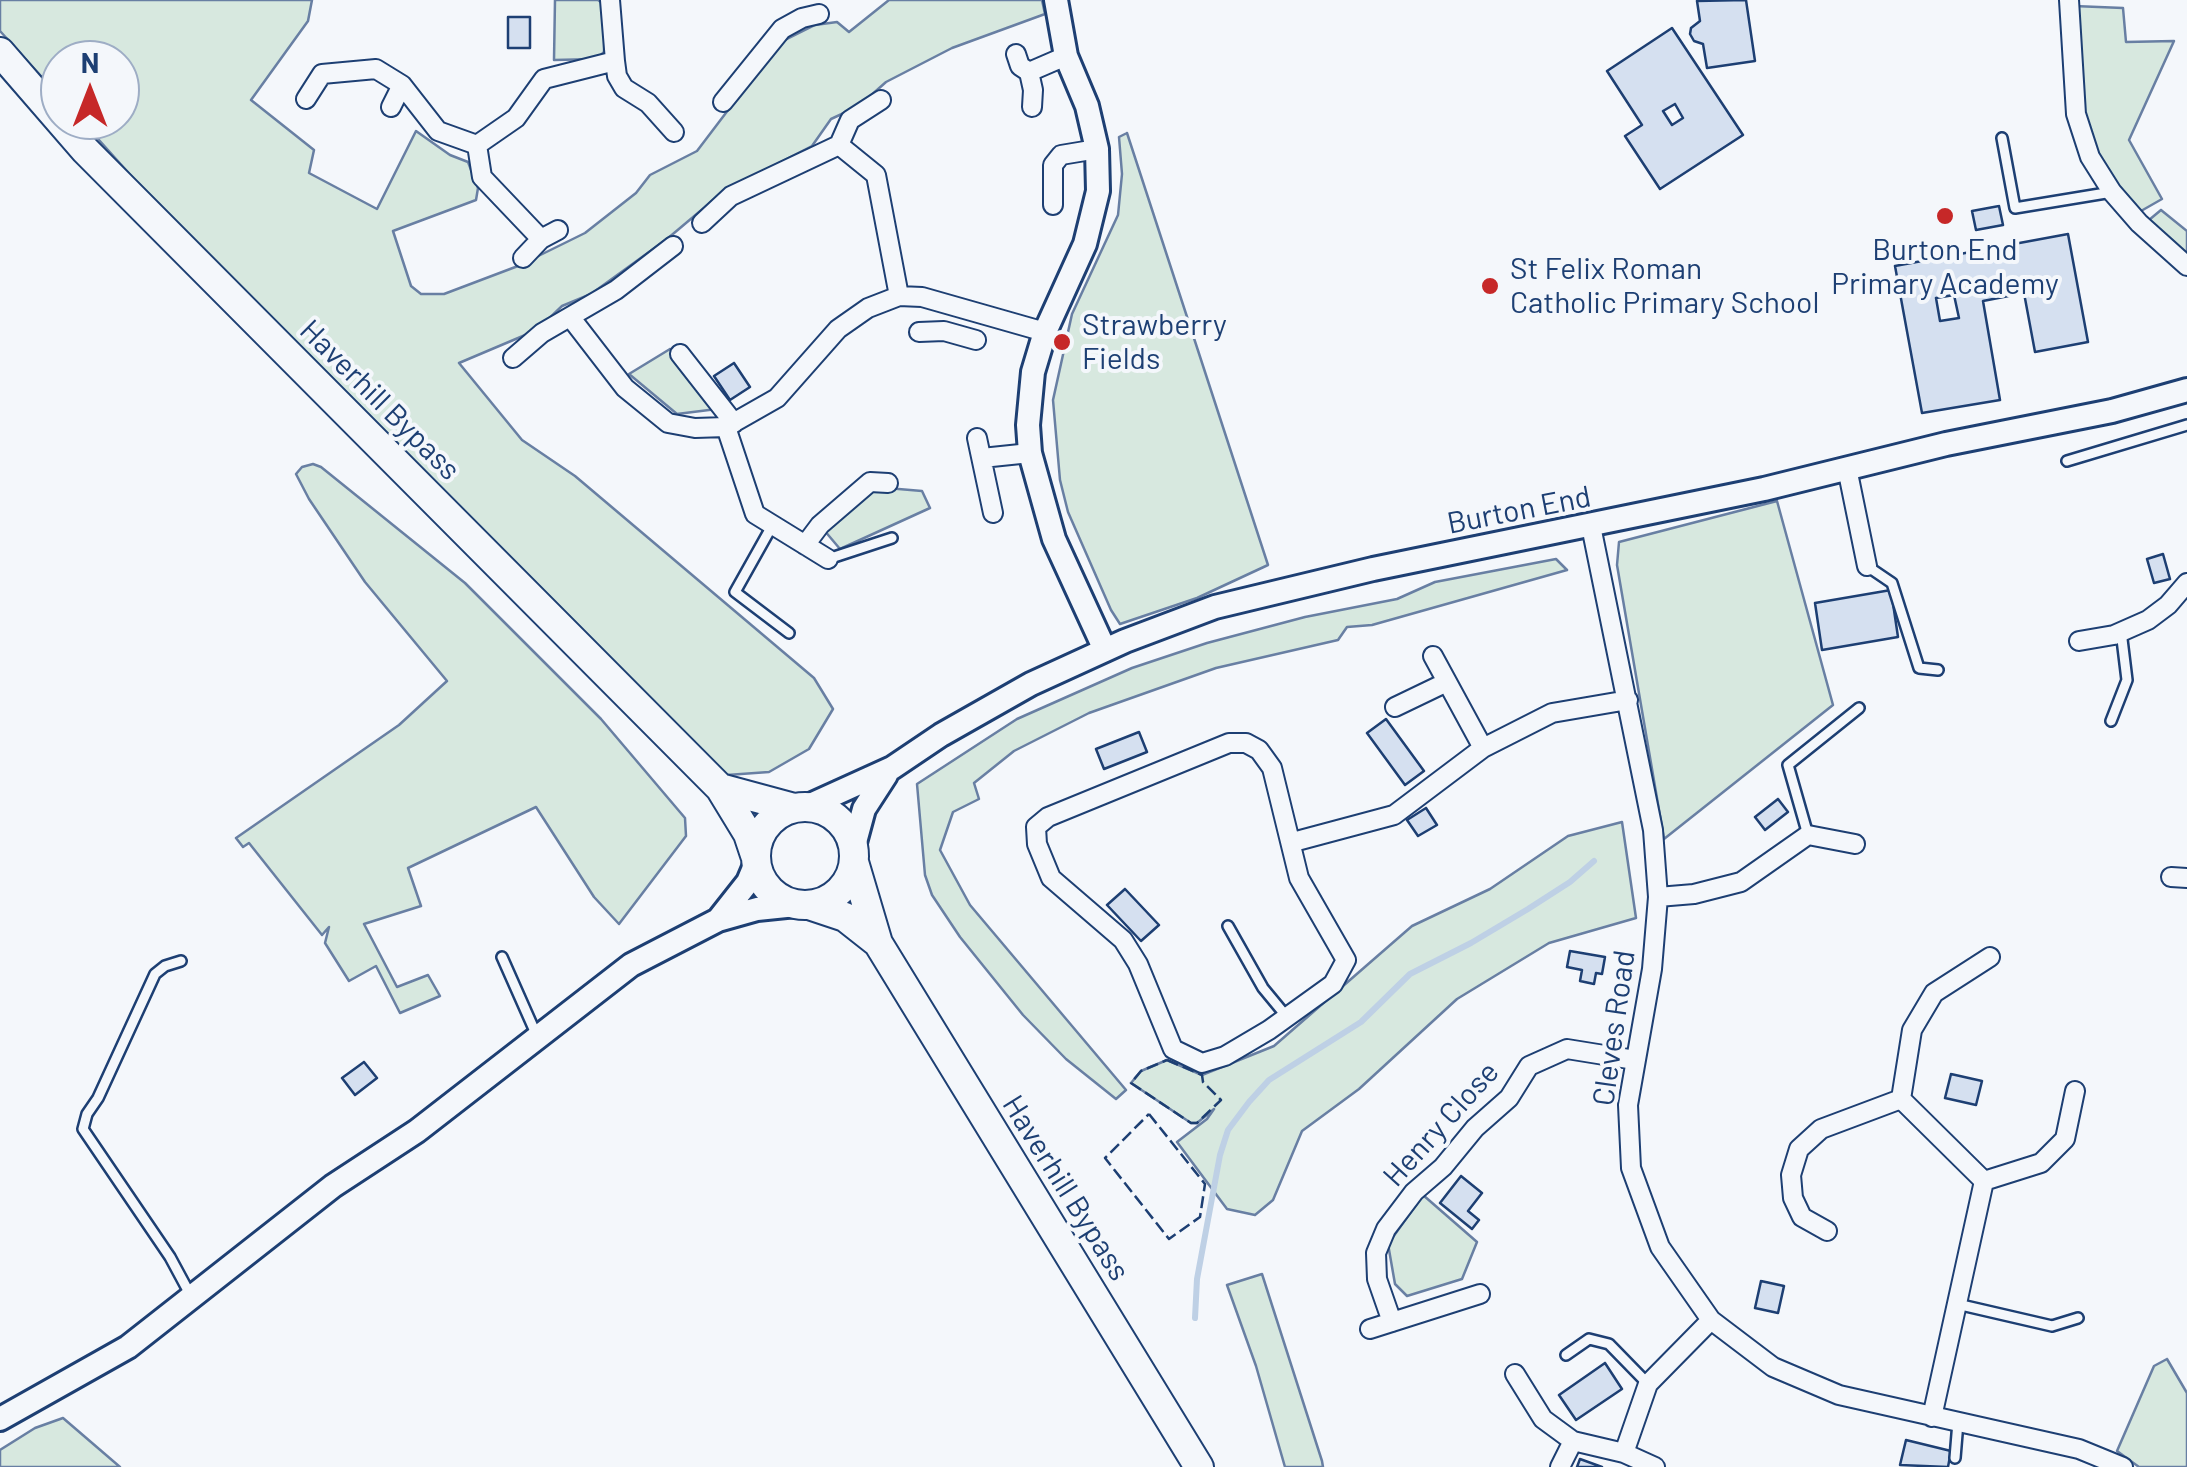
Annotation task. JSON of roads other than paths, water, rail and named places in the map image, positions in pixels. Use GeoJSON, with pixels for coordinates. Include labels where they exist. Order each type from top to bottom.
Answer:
{"type":"FeatureCollection","features":[{"type":"Feature","properties":{"kind":"main road","name":"Haverhill Bypass"},"geometry":{"type":"LineString","coordinates":[[0,52],[84,150],[720,788],[748,834],[756,859]]}},
{"type":"Feature","properties":{"kind":"main road","name":"Haverhill Bypass"},"geometry":{"type":"LineString","coordinates":[[720,788],[800,808]]}},
{"type":"Feature","properties":{"kind":"main road"},"geometry":{"type":"LineString","coordinates":[[800,808],[822,810],[836,818],[848,830],[854,854],[841,891],[804,905],[769,890],[756,859],[758,839],[767,825],[779,814],[800,808]]}},
{"type":"Feature","properties":{"kind":"main road","name":"Haverhill Bypass"},"geometry":{"type":"LineString","coordinates":[[854,854],[878,943],[1200,1467]]}},
{"type":"Feature","properties":{"kind":"main road","name":"Haverhill Bypass"},"geometry":{"type":"LineString","coordinates":[[804,905],[844,917],[878,943]]}},
{"type":"Feature","properties":{"kind":"street"},"geometry":{"type":"LineString","coordinates":[[610,0],[617,76],[624,88],[648,103],[674,132]]}},
{"type":"Feature","properties":{"kind":"street"},"geometry":{"type":"LineString","coordinates":[[722,102],[782,29],[811,16],[792,0]]}},
{"type":"Feature","properties":{"kind":"street"},"geometry":{"type":"LineString","coordinates":[[1056,0],[1066,56],[1087,106],[1097,149],[1098,192],[1084,244],[1045,332],[1034,372],[1028,425],[1030,453],[1054,539],[1105,650]]}},
{"type":"Feature","properties":{"kind":"street"},"geometry":{"type":"LineString","coordinates":[[2069,0],[2076,114],[2090,157],[2139,224],[2187,266]]}},
{"type":"Feature","properties":{"kind":"street"},"geometry":{"type":"LineString","coordinates":[[1016,54],[1020,66],[1029,72],[1032,108]]}},
{"type":"Feature","properties":{"kind":"street"},"geometry":{"type":"LineString","coordinates":[[1029,72],[1066,56]]}},
{"type":"Feature","properties":{"kind":"street"},"geometry":{"type":"LineString","coordinates":[[477,145],[516,118],[544,78],[615,61]]}},
{"type":"Feature","properties":{"kind":"street"},"geometry":{"type":"LineString","coordinates":[[306,99],[322,74],[376,69],[402,85],[438,132],[477,145]]}},
{"type":"Feature","properties":{"kind":"street"},"geometry":{"type":"LineString","coordinates":[[391,107],[402,85]]}},
{"type":"Feature","properties":{"kind":"street"},"geometry":{"type":"LineString","coordinates":[[702,222],[731,196],[840,145],[850,120],[881,100]]}},
{"type":"Feature","properties":{"kind":"street"},"geometry":{"type":"LineString","coordinates":[[477,145],[482,177],[549,234],[523,258]]}},
{"type":"Feature","properties":{"kind":"street"},"geometry":{"type":"LineString","coordinates":[[840,145],[876,175],[898,296]]}},
{"type":"Feature","properties":{"kind":"street"},"geometry":{"type":"LineString","coordinates":[[1054,205],[1053,166],[1061,156],[1097,149]]}},
{"type":"Feature","properties":{"kind":"street"},"geometry":{"type":"LineString","coordinates":[[513,358],[542,334],[616,290],[674,246]]}},
{"type":"Feature","properties":{"kind":"street"},"geometry":{"type":"LineString","coordinates":[[571,318],[624,388],[668,422],[695,428],[729,424],[777,398],[838,329],[868,308],[898,296],[922,297],[1045,332]]}},
{"type":"Feature","properties":{"kind":"street"},"geometry":{"type":"LineString","coordinates":[[944,331],[951,305]]}},
{"type":"Feature","properties":{"kind":"street"},"geometry":{"type":"LineString","coordinates":[[919,332],[944,331],[976,340]]}},
{"type":"Feature","properties":{"kind":"street"},"geometry":{"type":"LineString","coordinates":[[680,354],[729,424],[755,514],[828,559]]}},
{"type":"Feature","properties":{"kind":"street","name":"Burton End"},"geometry":{"type":"LineString","coordinates":[[800,808],[892,768],[940,735],[1032,684],[1105,650],[1215,607],[1285,588],[1591,526],[2112,411],[2187,390]]}},
{"type":"Feature","properties":{"kind":"street"},"geometry":{"type":"LineString","coordinates":[[977,438],[993,513]]}},
{"type":"Feature","properties":{"kind":"street"},"geometry":{"type":"LineString","coordinates":[[982,458],[1030,453]]}},
{"type":"Feature","properties":{"kind":"street"},"geometry":{"type":"LineString","coordinates":[[1847,468],[1867,566]]}},
{"type":"Feature","properties":{"kind":"street"},"geometry":{"type":"LineString","coordinates":[[805,545],[820,525],[870,482],[888,482]]}},
{"type":"Feature","properties":{"kind":"street","name":"Cleves Road"},"geometry":{"type":"LineString","coordinates":[[1591,526],[1651,810],[1658,897],[1652,970],[1628,1105],[1631,1168],[1660,1247],[1711,1320],[1774,1367],[1839,1395],[2079,1450],[2123,1467]]}},
{"type":"Feature","properties":{"kind":"street"},"geometry":{"type":"LineString","coordinates":[[2079,640],[2122,632],[2148,620],[2187,583]]}},
{"type":"Feature","properties":{"kind":"street"},"geometry":{"type":"LineString","coordinates":[[1433,656],[1484,748]]}},
{"type":"Feature","properties":{"kind":"street"},"geometry":{"type":"LineString","coordinates":[[1395,707],[1447,682]]}},
{"type":"Feature","properties":{"kind":"street"},"geometry":{"type":"LineString","coordinates":[[1292,842],[1394,815],[1484,748],[1552,712],[1628,700]]}},
{"type":"Feature","properties":{"kind":"street"},"geometry":{"type":"LineString","coordinates":[[1229,743],[1246,743],[1259,750],[1272,768],[1292,842],[1299,878],[1346,960],[1333,984],[1287,1018],[1225,1056],[1202,1063],[1173,1049],[1138,964],[1122,940],[1052,878],[1037,844],[1036,827],[1048,817],[1229,743]]}},
{"type":"Feature","properties":{"kind":"street","name":"Burton End"},"geometry":{"type":"LineString","coordinates":[[854,854],[864,808],[874,788],[892,768]]}},
{"type":"Feature","properties":{"kind":"street"},"geometry":{"type":"LineString","coordinates":[[1658,897],[1694,894],[1741,882],[1808,836],[1854,844]]}},
{"type":"Feature","properties":{"kind":"street"},"geometry":{"type":"LineString","coordinates":[[718,920],[748,882],[756,859]]}},
{"type":"Feature","properties":{"kind":"street"},"geometry":{"type":"LineString","coordinates":[[0,1419],[128,1347],[333,1186],[432,1119],[631,965],[718,920],[757,909],[804,905]]}},
{"type":"Feature","properties":{"kind":"street"},"geometry":{"type":"LineString","coordinates":[[1901,1099],[1912,1030],[1934,993],[1990,957]]}},
{"type":"Feature","properties":{"kind":"street","name":"Henry Close"},"geometry":{"type":"LineString","coordinates":[[1392,1322],[1377,1279],[1376,1253],[1386,1229],[1414,1192],[1509,1098],[1529,1066],[1567,1049],[1635,1060]]}},
{"type":"Feature","properties":{"kind":"street"},"geometry":{"type":"LineString","coordinates":[[1984,1181],[2041,1163],[2065,1139],[2075,1091]]}},
{"type":"Feature","properties":{"kind":"street"},"geometry":{"type":"LineString","coordinates":[[1901,1099],[1984,1181]]}},
{"type":"Feature","properties":{"kind":"street"},"geometry":{"type":"LineString","coordinates":[[1827,1231],[1802,1216],[1793,1198],[1791,1175],[1798,1149],[1821,1129],[1901,1099]]}},
{"type":"Feature","properties":{"kind":"street"},"geometry":{"type":"LineString","coordinates":[[1932,1417],[1984,1181]]}},
{"type":"Feature","properties":{"kind":"street"},"geometry":{"type":"LineString","coordinates":[[1370,1329],[1480,1294]]}},
{"type":"Feature","properties":{"kind":"street"},"geometry":{"type":"LineString","coordinates":[[1624,1453],[1648,1384],[1711,1320]]}},
{"type":"Feature","properties":{"kind":"street"},"geometry":{"type":"LineString","coordinates":[[1514,1374],[1543,1419],[1573,1441],[1624,1453],[1655,1467]]}},
{"type":"Feature","properties":{"kind":"street"},"geometry":{"type":"LineString","coordinates":[[1560,1467],[1573,1441]]}},
{"type":"Feature","properties":{"kind":"lane"},"geometry":{"type":"LineString","coordinates":[[2002,138],[2014,208],[2112,192]]}},
{"type":"Feature","properties":{"kind":"lane"},"geometry":{"type":"LineString","coordinates":[[2067,461],[2187,425]]}},
{"type":"Feature","properties":{"kind":"lane"},"geometry":{"type":"LineString","coordinates":[[772,526],[735,592],[789,633]]}},
{"type":"Feature","properties":{"kind":"lane"},"geometry":{"type":"LineString","coordinates":[[828,559],[892,538]]}},
{"type":"Feature","properties":{"kind":"lane"},"geometry":{"type":"LineString","coordinates":[[1867,566],[1892,584],[1919,668],[1938,670]]}},
{"type":"Feature","properties":{"kind":"lane"},"geometry":{"type":"LineString","coordinates":[[2111,721],[2127,680],[2122,632]]}},
{"type":"Feature","properties":{"kind":"lane"},"geometry":{"type":"LineString","coordinates":[[1808,836],[1788,765],[1859,708]]}},
{"type":"Feature","properties":{"kind":"lane"},"geometry":{"type":"LineString","coordinates":[[1228,926],[1263,988],[1287,1018]]}},
{"type":"Feature","properties":{"kind":"lane"},"geometry":{"type":"LineString","coordinates":[[502,957],[537,1036]]}},
{"type":"Feature","properties":{"kind":"lane"},"geometry":{"type":"LineString","coordinates":[[181,961],[156,974],[83,1129],[170,1258],[192,1299]]}},
{"type":"Feature","properties":{"kind":"lane"},"geometry":{"type":"LineString","coordinates":[[1957,1304],[2052,1326],[2078,1318]]}},
{"type":"Feature","properties":{"kind":"lane"},"geometry":{"type":"LineString","coordinates":[[1566,1355],[1589,1340],[1609,1344],[1648,1384]]}},
{"type":"Feature","properties":{"kind":"lane"},"geometry":{"type":"LineString","coordinates":[[1955,1458],[1958,1422]]}},
{"type":"Feature","properties":{"kind":"waterway"},"geometry":{"type":"LineString","coordinates":[[1195,1318],[1197,1279],[1220,1155],[1228,1130],[1249,1102],[1269,1080],[1361,1022],[1410,974],[1528,909],[1594,861]]}},
{"type":"Feature","properties":{"kind":"place","name":"Burton End Primary Academy"},"geometry":{"type":"Point","coordinates":[1945,216]}},
{"type":"Feature","properties":{"kind":"place","name":"St Felix Roman Catholic Primary School"},"geometry":{"type":"Point","coordinates":[1490,286]}},
{"type":"Feature","properties":{"kind":"place","name":"Strawberry Fields"},"geometry":{"type":"Point","coordinates":[1062,342]}}]}
